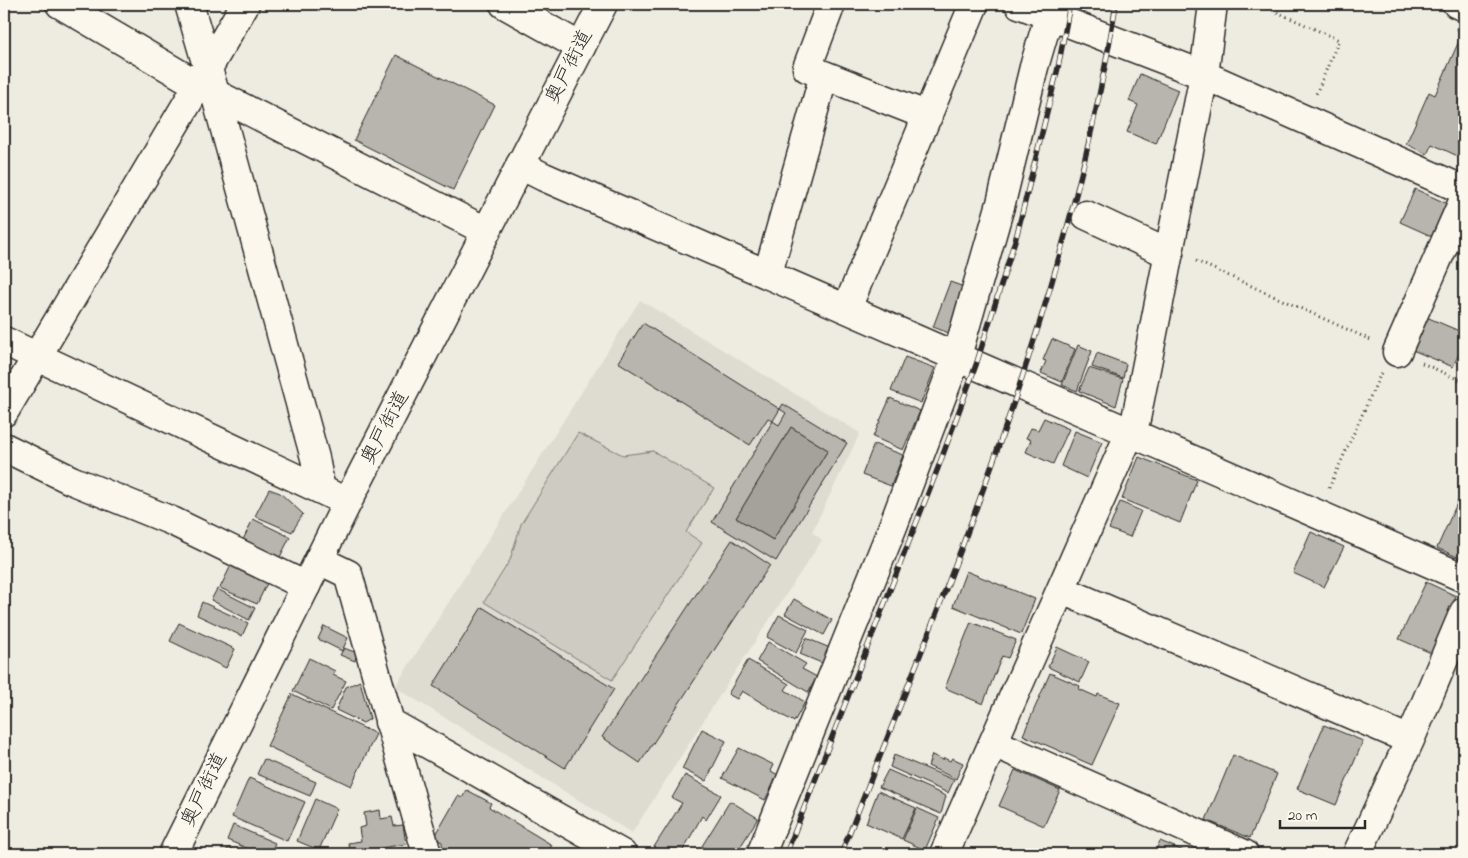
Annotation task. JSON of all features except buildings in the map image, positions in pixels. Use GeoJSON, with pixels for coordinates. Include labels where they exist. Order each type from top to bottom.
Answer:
{"type":"FeatureCollection","features":[{"type":"Feature","properties":{"kind":"street"},"geometry":{"type":"LineString","coordinates":[[60,4],[207,83],[241,108],[486,231]]}},
{"type":"Feature","properties":{"kind":"street"},"geometry":{"type":"LineString","coordinates":[[189,4],[207,83],[315,458],[321,490]]}},
{"type":"Feature","properties":{"kind":"street"},"geometry":{"type":"LineString","coordinates":[[4,412],[207,83],[245,4]]}},
{"type":"Feature","properties":{"kind":"street"},"geometry":{"type":"LineString","coordinates":[[504,4],[581,48]]}},
{"type":"Feature","properties":{"kind":"street","name":"奥戸街道"},"geometry":{"type":"LineString","coordinates":[[173,854],[346,503],[603,4]]}},
{"type":"Feature","properties":{"kind":"street"},"geometry":{"type":"LineString","coordinates":[[831,4],[806,68],[928,116]]}},
{"type":"Feature","properties":{"kind":"street"},"geometry":{"type":"LineString","coordinates":[[847,308],[974,4]]}},
{"type":"Feature","properties":{"kind":"street"},"geometry":{"type":"LineString","coordinates":[[1019,4],[1050,10],[1204,75],[1464,190]]}},
{"type":"Feature","properties":{"kind":"street"},"geometry":{"type":"LineString","coordinates":[[944,854],[1062,590],[1136,418],[1204,75],[1214,4]]}},
{"type":"Feature","properties":{"kind":"street"},"geometry":{"type":"LineString","coordinates":[[1457,4],[1464,7]]}},
{"type":"Feature","properties":{"kind":"street"},"geometry":{"type":"LineString","coordinates":[[761,854],[893,526],[957,356],[1001,203],[1050,10]]}},
{"type":"Feature","properties":{"kind":"street"},"geometry":{"type":"LineString","coordinates":[[768,273],[824,75]]}},
{"type":"Feature","properties":{"kind":"street"},"geometry":{"type":"LineString","coordinates":[[520,165],[1464,578]]}},
{"type":"Feature","properties":{"kind":"street"},"geometry":{"type":"LineString","coordinates":[[1395,350],[1464,199]]}},
{"type":"Feature","properties":{"kind":"street"},"geometry":{"type":"LineString","coordinates":[[1086,215],[1170,252]]}},
{"type":"Feature","properties":{"kind":"street"},"geometry":{"type":"LineString","coordinates":[[4,341],[346,503]]}},
{"type":"Feature","properties":{"kind":"street"},"geometry":{"type":"LineString","coordinates":[[4,447],[71,480],[172,521],[306,586]]}},
{"type":"Feature","properties":{"kind":"street"},"geometry":{"type":"LineString","coordinates":[[319,560],[348,574],[427,854]]}},
{"type":"Feature","properties":{"kind":"street"},"geometry":{"type":"LineString","coordinates":[[1062,590],[1410,740]]}},
{"type":"Feature","properties":{"kind":"street"},"geometry":{"type":"LineString","coordinates":[[1357,854],[1410,740],[1464,612]]}},
{"type":"Feature","properties":{"kind":"street"},"geometry":{"type":"LineString","coordinates":[[389,722],[622,854]]}},
{"type":"Feature","properties":{"kind":"street"},"geometry":{"type":"LineString","coordinates":[[994,743],[1244,854]]}},
{"type":"Feature","properties":{"kind":"path"},"geometry":{"type":"LineString","coordinates":[[1259,4],[1339,40],[1305,119]]}},
{"type":"Feature","properties":{"kind":"path"},"geometry":{"type":"LineString","coordinates":[[1170,252],[1464,382]]}},
{"type":"Feature","properties":{"kind":"path"},"geometry":{"type":"LineString","coordinates":[[1317,514],[1395,350]]}},
{"type":"Feature","properties":{"kind":"shaded area"},"geometry":{"type":"Polygon","coordinates":[[[640,300],[860,433],[812,532],[822,540],[632,833],[395,687],[640,300]]]}},
{"type":"Feature","properties":{"kind":"shaded area"},"geometry":{"type":"Polygon","coordinates":[[[791,427],[828,450],[773,540],[736,518],[791,427]]]}},
{"type":"Feature","properties":{"kind":"shaded area"},"geometry":{"type":"Polygon","coordinates":[[[578,433],[623,455],[653,451],[714,488],[686,532],[702,543],[612,680],[484,602],[510,560],[521,524],[578,433]]]}},
{"type":"Feature","properties":{"kind":"railway"},"geometry":{"type":"LineString","coordinates":[[786,854],[938,468],[976,365],[1017,234],[1058,68],[1070,4]]}},
{"type":"Feature","properties":{"kind":"railway"},"geometry":{"type":"LineString","coordinates":[[841,854],[964,541],[1002,436],[1037,330],[1069,223],[1095,114],[1116,4]]}}]}
